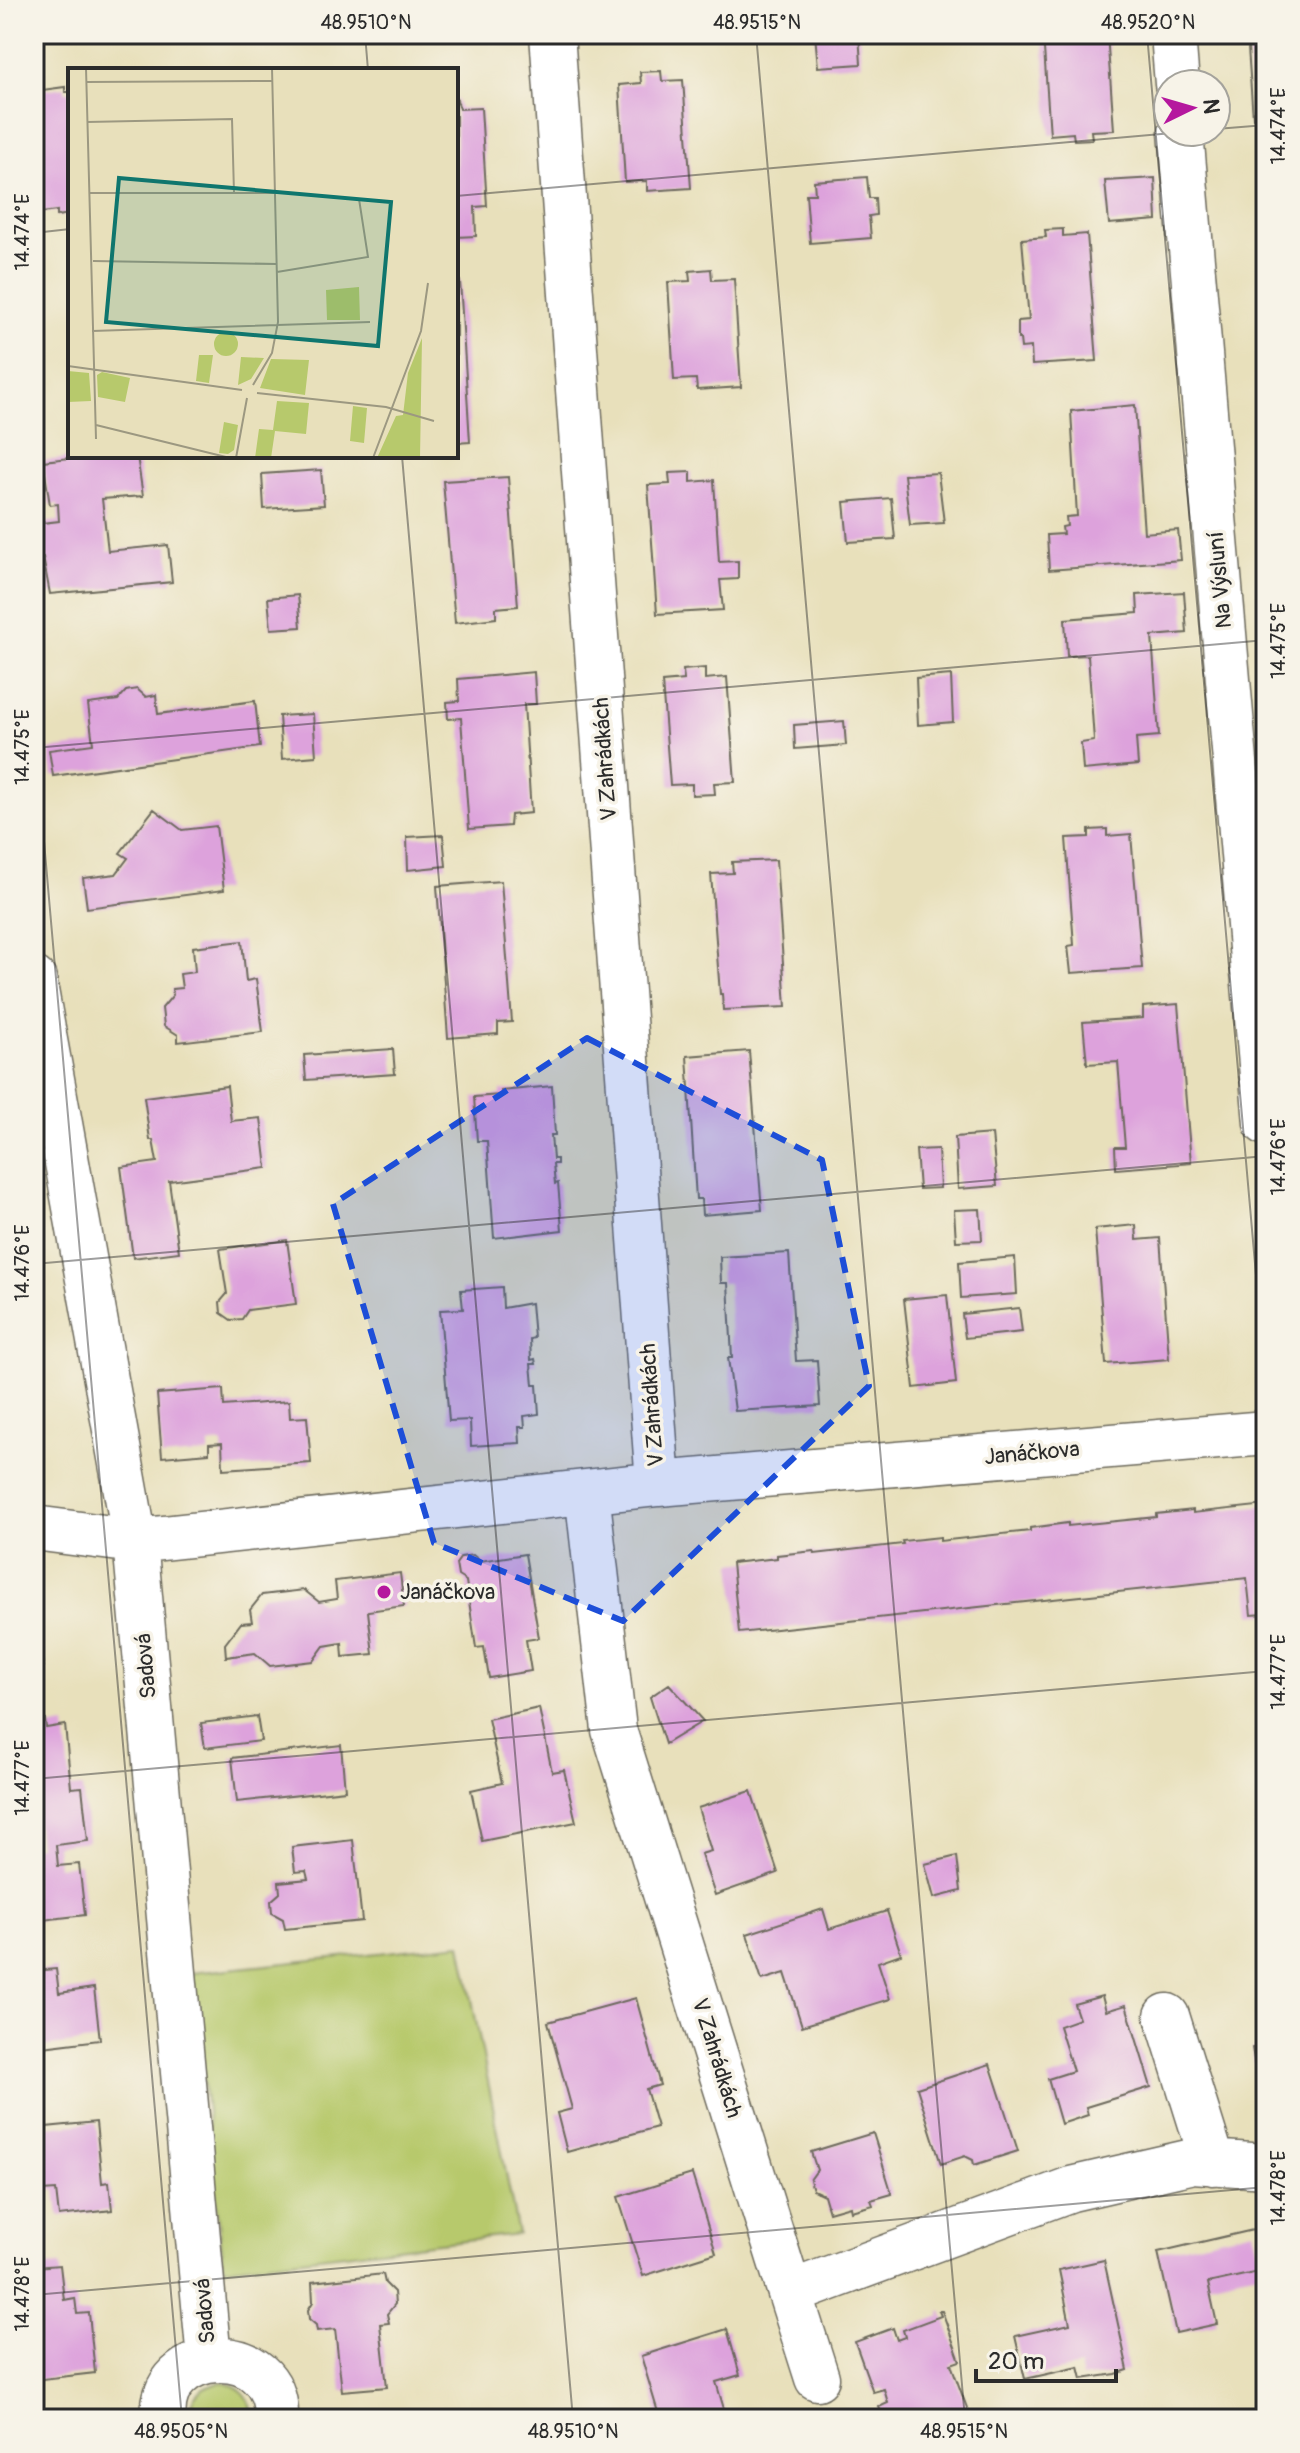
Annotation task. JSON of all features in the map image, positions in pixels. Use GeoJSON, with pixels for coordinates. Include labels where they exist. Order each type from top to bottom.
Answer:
{"type":"FeatureCollection","features":[{"type":"Feature","properties":{"kind":"street","name":"V Zahrádkách"},"geometry":{"type":"LineString","coordinates":[[552,34],[658,1484]]}},
{"type":"Feature","properties":{"kind":"street"},"geometry":{"type":"LineString","coordinates":[[1173,34],[1176,68]]}},
{"type":"Feature","properties":{"kind":"street","name":"Na Výsluní"},"geometry":{"type":"LineString","coordinates":[[1182,148],[1263,1043],[1266,1123]]}},
{"type":"Feature","properties":{"kind":"street","name":"Sadová"},"geometry":{"type":"LineString","coordinates":[[34,979],[135,1541],[209,2360]]}},
{"type":"Feature","properties":{"kind":"street","name":"Janáčkova"},"geometry":{"type":"LineString","coordinates":[[34,1528],[135,1541],[658,1484],[1266,1433]]}},
{"type":"Feature","properties":{"kind":"street","name":"V Zahrádkách"},"geometry":{"type":"LineString","coordinates":[[587,1492],[614,1730],[817,2378]]}},
{"type":"Feature","properties":{"kind":"street"},"geometry":{"type":"LineString","coordinates":[[1167,2016],[1213,2163]]}},
{"type":"Feature","properties":{"kind":"street"},"geometry":{"type":"LineString","coordinates":[[790,2293],[1071,2189],[1193,2161],[1266,2166]]}},
{"type":"Feature","properties":{"kind":"street","name":"Sadová"},"geometry":{"type":"LineString","coordinates":[[164,2419],[167,2394],[177,2379],[192,2366],[209,2360],[228,2359],[245,2364],[260,2375],[272,2390],[276,2419]]}},
{"type":"Feature","properties":{"kind":"highlighted area"},"geometry":{"type":"Polygon","coordinates":[[[587,1038],[822,1160],[869,1386],[623,1621],[434,1543],[333,1204],[587,1038]]]}},
{"type":"Feature","properties":{"kind":"green space"},"geometry":{"type":"Polygon","coordinates":[[[461,1944],[518,2234],[224,2268],[192,1973],[461,1944]]]}},
{"type":"Feature","properties":{"kind":"green space"},"geometry":{"type":"Polygon","coordinates":[[[224,2382],[246,2395],[254,2419],[188,2419],[191,2404],[198,2393],[209,2385],[224,2382]]]}},
{"type":"Feature","properties":{"kind":"building"},"geometry":{"type":"Polygon","coordinates":[[[815,34],[859,34],[861,64],[818,67],[815,34]]]}},
{"type":"Feature","properties":{"kind":"building"},"geometry":{"type":"Polygon","coordinates":[[[1043,34],[1107,34],[1114,130],[1091,131],[1092,139],[1074,140],[1073,133],[1050,135],[1043,34]]]}},
{"type":"Feature","properties":{"kind":"building"},"geometry":{"type":"Polygon","coordinates":[[[1247,34],[1266,34],[1266,117],[1253,118],[1247,34]]]}},
{"type":"Feature","properties":{"kind":"building"},"geometry":{"type":"Polygon","coordinates":[[[661,71],[662,81],[683,80],[691,188],[647,191],[647,181],[625,182],[619,85],[641,83],[640,72],[661,71]]]}},
{"type":"Feature","properties":{"kind":"building"},"geometry":{"type":"Polygon","coordinates":[[[65,87],[65,92],[68,92],[68,214],[57,216],[57,211],[34,214],[34,96],[43,95],[42,90],[65,87]]]}},
{"type":"Feature","properties":{"kind":"building"},"geometry":{"type":"Polygon","coordinates":[[[458,103],[460,109],[481,108],[487,206],[475,207],[476,236],[458,237],[458,103]]]}},
{"type":"Feature","properties":{"kind":"building"},"geometry":{"type":"Polygon","coordinates":[[[867,177],[869,198],[875,198],[876,215],[869,216],[871,238],[810,243],[806,194],[815,194],[814,181],[867,177]]]}},
{"type":"Feature","properties":{"kind":"building"},"geometry":{"type":"Polygon","coordinates":[[[1155,178],[1157,220],[1109,224],[1105,181],[1155,178]]]}},
{"type":"Feature","properties":{"kind":"building"},"geometry":{"type":"Polygon","coordinates":[[[1063,229],[1063,236],[1087,234],[1097,361],[1032,365],[1031,347],[1021,348],[1018,339],[1018,321],[1029,320],[1022,239],[1046,237],[1045,230],[1063,229]]]}},
{"type":"Feature","properties":{"kind":"building"},"geometry":{"type":"Polygon","coordinates":[[[34,256],[38,256],[41,284],[34,285],[34,256]]]}},
{"type":"Feature","properties":{"kind":"building"},"geometry":{"type":"Polygon","coordinates":[[[711,269],[712,280],[734,279],[741,387],[697,390],[696,379],[674,380],[668,282],[690,281],[689,271],[711,269]]]}},
{"type":"Feature","properties":{"kind":"building"},"geometry":{"type":"Polygon","coordinates":[[[458,281],[460,281],[470,442],[458,443],[458,281]]]}},
{"type":"Feature","properties":{"kind":"building"},"geometry":{"type":"Polygon","coordinates":[[[1135,405],[1144,533],[1178,530],[1181,560],[1049,570],[1047,535],[1063,534],[1062,527],[1067,526],[1066,517],[1077,516],[1071,411],[1135,405]]]}},
{"type":"Feature","properties":{"kind":"building"},"geometry":{"type":"Polygon","coordinates":[[[137,458],[143,496],[102,499],[108,551],[168,545],[172,582],[50,594],[43,557],[34,558],[34,524],[59,521],[58,504],[50,505],[43,461],[137,458]]]}},
{"type":"Feature","properties":{"kind":"building"},"geometry":{"type":"Polygon","coordinates":[[[321,470],[324,505],[264,509],[262,474],[321,470]]]}},
{"type":"Feature","properties":{"kind":"building"},"geometry":{"type":"Polygon","coordinates":[[[691,472],[691,482],[714,480],[719,562],[738,561],[738,579],[720,580],[723,610],[657,614],[648,485],[670,484],[669,473],[691,472]]]}},
{"type":"Feature","properties":{"kind":"building"},"geometry":{"type":"Polygon","coordinates":[[[938,473],[944,523],[910,525],[904,475],[938,473]]]}},
{"type":"Feature","properties":{"kind":"building"},"geometry":{"type":"Polygon","coordinates":[[[508,477],[518,606],[496,608],[496,618],[455,623],[443,481],[508,477]]]}},
{"type":"Feature","properties":{"kind":"building"},"geometry":{"type":"Polygon","coordinates":[[[891,498],[895,539],[848,542],[844,502],[891,498]]]}},
{"type":"Feature","properties":{"kind":"building"},"geometry":{"type":"Polygon","coordinates":[[[1184,592],[1187,633],[1152,636],[1159,736],[1136,738],[1138,765],[1083,770],[1081,743],[1094,741],[1088,655],[1067,656],[1065,619],[1138,613],[1137,595],[1184,592]]]}},
{"type":"Feature","properties":{"kind":"building"},"geometry":{"type":"Polygon","coordinates":[[[298,595],[301,627],[271,629],[268,598],[298,595]]]}},
{"type":"Feature","properties":{"kind":"building"},"geometry":{"type":"Polygon","coordinates":[[[705,668],[705,679],[727,677],[735,782],[714,783],[715,794],[692,795],[692,784],[670,785],[662,682],[684,680],[683,670],[705,668]]]}},
{"type":"Feature","properties":{"kind":"building"},"geometry":{"type":"Polygon","coordinates":[[[534,672],[536,704],[524,704],[531,813],[511,815],[510,826],[469,829],[461,718],[448,719],[447,702],[459,701],[458,679],[534,672]]]}},
{"type":"Feature","properties":{"kind":"building"},"geometry":{"type":"Polygon","coordinates":[[[951,675],[953,722],[918,725],[916,678],[951,675]]]}},
{"type":"Feature","properties":{"kind":"building"},"geometry":{"type":"Polygon","coordinates":[[[137,689],[146,697],[156,695],[158,714],[255,701],[260,747],[53,776],[49,750],[93,744],[88,704],[118,700],[126,691],[137,689]]]}},
{"type":"Feature","properties":{"kind":"building"},"geometry":{"type":"Polygon","coordinates":[[[313,714],[316,756],[282,759],[279,716],[313,714]]]}},
{"type":"Feature","properties":{"kind":"building"},"geometry":{"type":"Polygon","coordinates":[[[844,721],[846,745],[795,749],[794,725],[844,721]]]}},
{"type":"Feature","properties":{"kind":"building"},"geometry":{"type":"Polygon","coordinates":[[[154,809],[182,830],[216,826],[224,890],[87,908],[83,878],[116,874],[128,858],[120,853],[154,809]]]}},
{"type":"Feature","properties":{"kind":"building"},"geometry":{"type":"Polygon","coordinates":[[[1107,829],[1107,836],[1131,834],[1142,968],[1071,973],[1068,946],[1074,945],[1066,838],[1089,837],[1089,830],[1107,829]]]}},
{"type":"Feature","properties":{"kind":"building"},"geometry":{"type":"Polygon","coordinates":[[[443,835],[446,866],[408,870],[407,837],[443,835]]]}},
{"type":"Feature","properties":{"kind":"building"},"geometry":{"type":"Polygon","coordinates":[[[776,860],[786,1007],[723,1010],[711,874],[733,873],[732,862],[776,860]]]}},
{"type":"Feature","properties":{"kind":"building"},"geometry":{"type":"Polygon","coordinates":[[[501,881],[512,1022],[498,1023],[498,1034],[448,1038],[437,886],[501,881]]]}},
{"type":"Feature","properties":{"kind":"building"},"geometry":{"type":"Polygon","coordinates":[[[242,941],[246,981],[256,979],[263,1032],[178,1042],[178,1035],[164,1026],[162,1008],[173,995],[172,989],[182,988],[180,974],[195,972],[193,947],[242,941]]]}},
{"type":"Feature","properties":{"kind":"building"},"geometry":{"type":"Polygon","coordinates":[[[1178,1004],[1191,1163],[1116,1169],[1115,1147],[1125,1147],[1118,1062],[1087,1064],[1083,1022],[1143,1018],[1143,1007],[1178,1004]]]}},
{"type":"Feature","properties":{"kind":"building"},"geometry":{"type":"Polygon","coordinates":[[[393,1049],[395,1074],[306,1080],[304,1055],[393,1049]]]}},
{"type":"Feature","properties":{"kind":"building"},"geometry":{"type":"Polygon","coordinates":[[[749,1051],[762,1210],[702,1215],[701,1199],[696,1199],[687,1056],[749,1051]]]}},
{"type":"Feature","properties":{"kind":"building"},"geometry":{"type":"Polygon","coordinates":[[[227,1086],[231,1121],[261,1118],[267,1168],[169,1181],[179,1252],[133,1258],[121,1167],[157,1162],[153,1140],[150,1140],[144,1097],[227,1086]]]}},
{"type":"Feature","properties":{"kind":"building"},"geometry":{"type":"Polygon","coordinates":[[[552,1086],[555,1135],[551,1135],[553,1159],[557,1159],[557,1164],[553,1164],[562,1230],[494,1238],[487,1141],[477,1141],[474,1097],[552,1086]]]}},
{"type":"Feature","properties":{"kind":"building"},"geometry":{"type":"Polygon","coordinates":[[[992,1134],[997,1186],[958,1189],[955,1137],[992,1134]]]}},
{"type":"Feature","properties":{"kind":"building"},"geometry":{"type":"Polygon","coordinates":[[[938,1149],[940,1188],[919,1189],[916,1150],[938,1149]]]}},
{"type":"Feature","properties":{"kind":"building"},"geometry":{"type":"Polygon","coordinates":[[[980,1209],[982,1240],[956,1241],[954,1210],[980,1209]]]}},
{"type":"Feature","properties":{"kind":"building"},"geometry":{"type":"Polygon","coordinates":[[[1136,1225],[1137,1240],[1160,1238],[1169,1359],[1106,1364],[1095,1229],[1136,1225]]]}},
{"type":"Feature","properties":{"kind":"building"},"geometry":{"type":"Polygon","coordinates":[[[287,1240],[296,1304],[248,1310],[242,1319],[231,1320],[221,1313],[220,1302],[227,1294],[220,1249],[287,1240]]]}},
{"type":"Feature","properties":{"kind":"building"},"geometry":{"type":"Polygon","coordinates":[[[789,1253],[796,1361],[817,1360],[820,1406],[735,1411],[728,1358],[732,1358],[728,1283],[721,1283],[720,1257],[789,1253]]]}},
{"type":"Feature","properties":{"kind":"building"},"geometry":{"type":"Polygon","coordinates":[[[1015,1257],[1017,1294],[961,1298],[959,1262],[1015,1257]]]}},
{"type":"Feature","properties":{"kind":"building"},"geometry":{"type":"Polygon","coordinates":[[[502,1287],[503,1308],[531,1303],[534,1338],[530,1339],[531,1360],[535,1359],[536,1364],[531,1364],[533,1385],[537,1385],[539,1414],[524,1416],[525,1427],[519,1427],[520,1443],[471,1446],[470,1420],[449,1421],[440,1310],[463,1309],[461,1290],[502,1287]]]}},
{"type":"Feature","properties":{"kind":"building"},"geometry":{"type":"Polygon","coordinates":[[[947,1295],[956,1383],[914,1388],[904,1299],[947,1295]]]}},
{"type":"Feature","properties":{"kind":"building"},"geometry":{"type":"Polygon","coordinates":[[[1019,1308],[1022,1332],[965,1338],[962,1314],[1019,1308]]]}},
{"type":"Feature","properties":{"kind":"building"},"geometry":{"type":"Polygon","coordinates":[[[223,1389],[224,1406],[289,1401],[290,1418],[307,1417],[311,1463],[223,1469],[222,1443],[209,1444],[209,1453],[162,1457],[157,1394],[223,1389]]]}},
{"type":"Feature","properties":{"kind":"building"},"geometry":{"type":"Polygon","coordinates":[[[1266,1505],[1266,1614],[1251,1615],[1247,1578],[739,1633],[732,1563],[777,1558],[777,1555],[903,1544],[902,1541],[940,1537],[940,1541],[1030,1531],[1030,1528],[1068,1523],[1068,1526],[1193,1510],[1193,1513],[1266,1505]]]}},
{"type":"Feature","properties":{"kind":"building"},"geometry":{"type":"Polygon","coordinates":[[[525,1554],[539,1638],[526,1640],[531,1671],[489,1678],[484,1647],[476,1648],[466,1581],[458,1576],[456,1564],[461,1557],[473,1555],[480,1561],[525,1554]]]}},
{"type":"Feature","properties":{"kind":"building"},"geometry":{"type":"Polygon","coordinates":[[[400,1573],[404,1606],[368,1611],[373,1654],[343,1657],[342,1643],[324,1646],[313,1661],[270,1666],[255,1653],[226,1657],[225,1644],[241,1623],[252,1622],[250,1610],[262,1595],[304,1590],[319,1602],[337,1599],[335,1581],[400,1573]]]}},
{"type":"Feature","properties":{"kind":"building"},"geometry":{"type":"Polygon","coordinates":[[[34,1630],[39,1634],[43,1667],[34,1668],[34,1630]]]}},
{"type":"Feature","properties":{"kind":"building"},"geometry":{"type":"Polygon","coordinates":[[[669,1684],[703,1721],[665,1744],[650,1697],[669,1684]]]}},
{"type":"Feature","properties":{"kind":"building"},"geometry":{"type":"Polygon","coordinates":[[[539,1708],[552,1772],[564,1770],[576,1822],[482,1841],[471,1790],[502,1783],[488,1719],[539,1708]]]}},
{"type":"Feature","properties":{"kind":"building"},"geometry":{"type":"Polygon","coordinates":[[[257,1716],[261,1741],[205,1748],[201,1723],[257,1716]]]}},
{"type":"Feature","properties":{"kind":"building"},"geometry":{"type":"Polygon","coordinates":[[[45,1719],[46,1728],[65,1725],[71,1788],[82,1787],[88,1841],[56,1845],[58,1866],[79,1864],[85,1915],[34,1921],[34,1847],[39,1846],[34,1801],[34,1720],[45,1719]]]}},
{"type":"Feature","properties":{"kind":"building"},"geometry":{"type":"Polygon","coordinates":[[[341,1745],[345,1790],[237,1802],[232,1758],[341,1745]]]}},
{"type":"Feature","properties":{"kind":"building"},"geometry":{"type":"Polygon","coordinates":[[[751,1791],[778,1873],[715,1895],[701,1854],[711,1851],[698,1808],[751,1791]]]}},
{"type":"Feature","properties":{"kind":"building"},"geometry":{"type":"Polygon","coordinates":[[[353,1840],[362,1921],[285,1929],[283,1919],[272,1913],[271,1901],[280,1893],[279,1882],[308,1879],[306,1871],[295,1872],[292,1847],[353,1840]]]}},
{"type":"Feature","properties":{"kind":"building"},"geometry":{"type":"Polygon","coordinates":[[[957,1856],[961,1891],[934,1898],[925,1864],[957,1856]]]}},
{"type":"Feature","properties":{"kind":"building"},"geometry":{"type":"Polygon","coordinates":[[[823,1909],[829,1929],[887,1911],[901,1954],[878,1962],[890,1999],[802,2026],[785,1973],[762,1980],[747,1934],[823,1909]]]}},
{"type":"Feature","properties":{"kind":"building"},"geometry":{"type":"Polygon","coordinates":[[[56,1969],[59,1993],[94,1988],[100,2040],[34,2048],[34,1971],[56,1969]]]}},
{"type":"Feature","properties":{"kind":"building"},"geometry":{"type":"Polygon","coordinates":[[[1102,1996],[1106,2011],[1126,2005],[1151,2087],[1086,2107],[1088,2115],[1061,2124],[1048,2079],[1073,2071],[1059,2026],[1079,2019],[1074,2004],[1102,1996]]]}},
{"type":"Feature","properties":{"kind":"building"},"geometry":{"type":"Polygon","coordinates":[[[636,1998],[660,2085],[646,2089],[657,2127],[567,2152],[557,2113],[572,2109],[548,2022],[636,1998]]]}},
{"type":"Feature","properties":{"kind":"building"},"geometry":{"type":"Polygon","coordinates":[[[1266,2046],[1266,2099],[1261,2100],[1252,2048],[1266,2046]]]}},
{"type":"Feature","properties":{"kind":"building"},"geometry":{"type":"Polygon","coordinates":[[[990,2064],[1018,2151],[974,2165],[973,2160],[965,2156],[941,2164],[917,2088],[990,2064]]]}},
{"type":"Feature","properties":{"kind":"building"},"geometry":{"type":"Polygon","coordinates":[[[96,2122],[102,2183],[109,2182],[112,2210],[59,2216],[56,2190],[42,2191],[41,2173],[34,2169],[34,2150],[38,2147],[36,2128],[96,2122]]]}},
{"type":"Feature","properties":{"kind":"building"},"geometry":{"type":"Polygon","coordinates":[[[873,2133],[892,2194],[871,2200],[873,2205],[851,2211],[850,2206],[829,2212],[824,2195],[813,2190],[810,2180],[817,2170],[811,2152],[873,2133]]]}},
{"type":"Feature","properties":{"kind":"building"},"geometry":{"type":"Polygon","coordinates":[[[692,2174],[716,2253],[643,2276],[618,2197],[692,2174]]]}},
{"type":"Feature","properties":{"kind":"building"},"geometry":{"type":"Polygon","coordinates":[[[1253,2230],[1263,2271],[1208,2283],[1217,2324],[1176,2333],[1158,2252],[1253,2230]]]}},
{"type":"Feature","properties":{"kind":"building"},"geometry":{"type":"Polygon","coordinates":[[[1104,2260],[1128,2370],[1082,2379],[1079,2367],[1025,2379],[1015,2336],[1070,2324],[1059,2270],[1104,2260]]]}},
{"type":"Feature","properties":{"kind":"building"},"geometry":{"type":"Polygon","coordinates":[[[60,2265],[64,2300],[75,2298],[77,2314],[89,2313],[95,2373],[34,2380],[34,2267],[60,2265]]]}},
{"type":"Feature","properties":{"kind":"building"},"geometry":{"type":"Polygon","coordinates":[[[383,2274],[385,2283],[394,2292],[395,2304],[387,2314],[389,2323],[380,2324],[387,2387],[342,2391],[335,2329],[317,2331],[316,2325],[309,2319],[308,2310],[313,2302],[312,2282],[383,2274]]]}},
{"type":"Feature","properties":{"kind":"building"},"geometry":{"type":"Polygon","coordinates":[[[939,2311],[942,2311],[960,2361],[951,2364],[971,2419],[884,2419],[879,2407],[888,2403],[884,2389],[873,2392],[855,2342],[893,2328],[897,2340],[905,2337],[903,2330],[941,2316],[939,2311]]]}},
{"type":"Feature","properties":{"kind":"building"},"geometry":{"type":"Polygon","coordinates":[[[727,2329],[740,2375],[716,2382],[727,2419],[660,2419],[641,2356],[727,2329]]]}},
{"type":"Feature","properties":{"kind":"place","name":"Janáčkova"},"geometry":{"type":"Point","coordinates":[384,1592]}}]}
